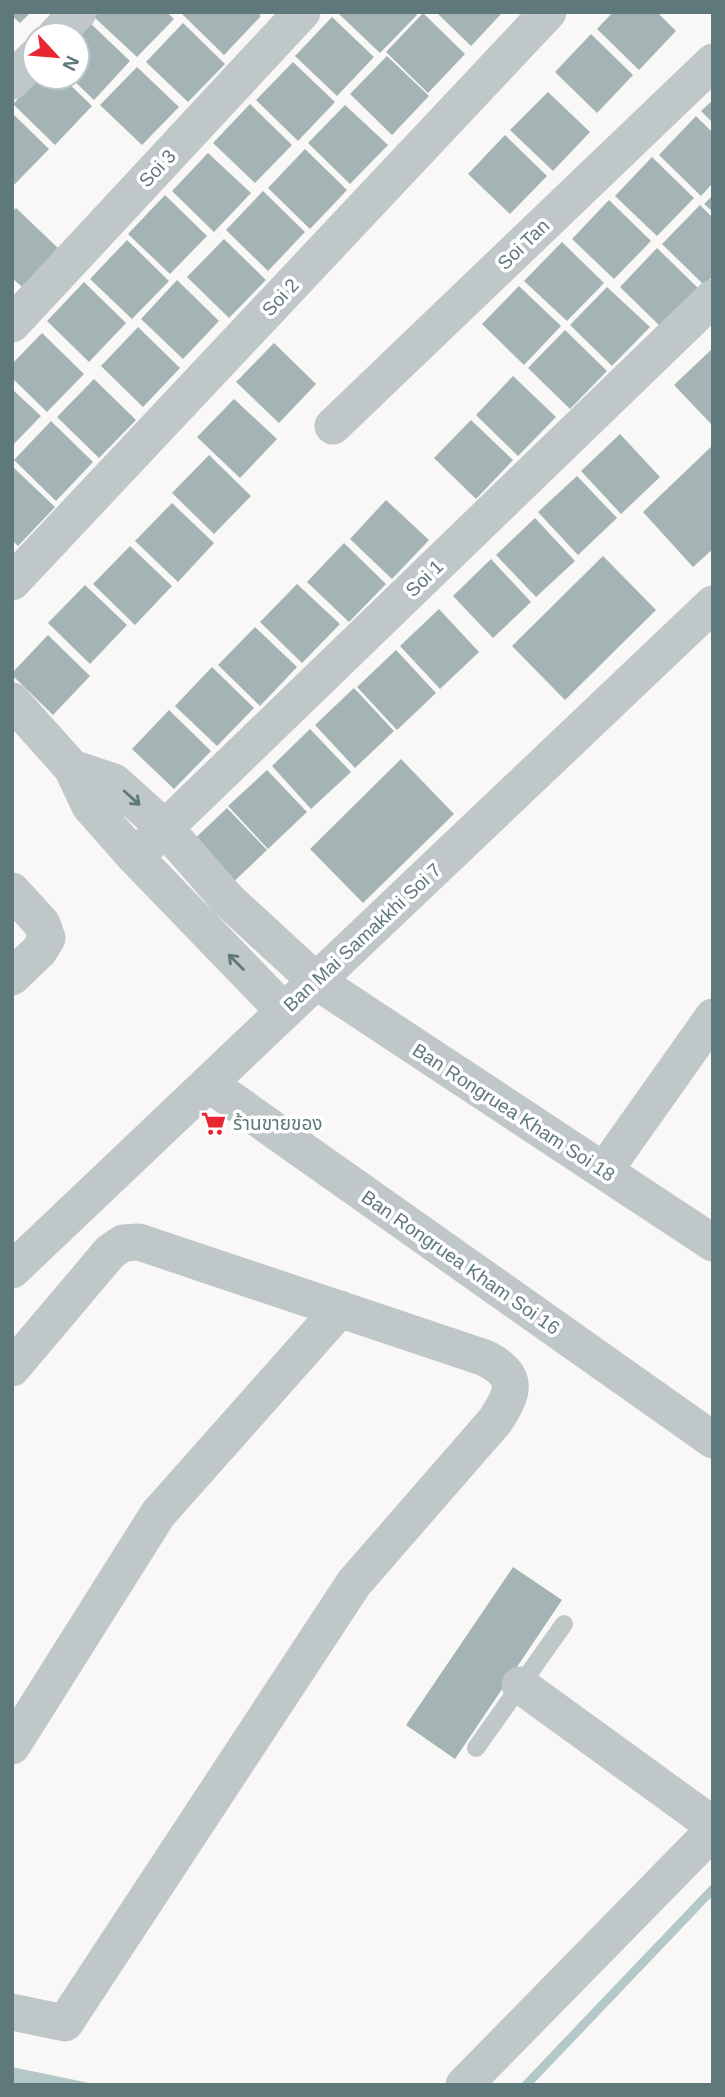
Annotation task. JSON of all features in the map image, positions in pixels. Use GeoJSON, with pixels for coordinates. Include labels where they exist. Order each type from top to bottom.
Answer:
{"type":"FeatureCollection","features":[{"type":"Feature","properties":{"kind":"street","name":"Soi 3"},"geometry":{"type":"LineString","coordinates":[[12,324],[302,12]]}},
{"type":"Feature","properties":{"kind":"street","name":"Soi 2"},"geometry":{"type":"LineString","coordinates":[[12,582],[548,12]]}},
{"type":"Feature","properties":{"kind":"street","name":"Soi Tan"},"geometry":{"type":"LineString","coordinates":[[333,426],[713,62]]}},
{"type":"Feature","properties":{"kind":"street","name":"Soi 1"},"geometry":{"type":"LineString","coordinates":[[135,857],[713,298]]}},
{"type":"Feature","properties":{"kind":"street","name":"Ban Mai Samakkhi Soi 7"},"geometry":{"type":"LineString","coordinates":[[18,1253],[209,1084],[713,604]]}},
{"type":"Feature","properties":{"kind":"street"},"geometry":{"type":"LineString","coordinates":[[12,701],[72,768],[90,806],[135,857],[284,1011]]}},
{"type":"Feature","properties":{"kind":"street","name":"Ban Rongruea Kham Soi 18"},"geometry":{"type":"LineString","coordinates":[[72,768],[114,782],[165,828],[228,900],[316,981],[713,1243]]}},
{"type":"Feature","properties":{"kind":"street"},"geometry":{"type":"LineString","coordinates":[[12,891],[43,924],[47,938],[39,951],[12,977]]}},
{"type":"Feature","properties":{"kind":"street"},"geometry":{"type":"LineString","coordinates":[[604,1171],[713,1017]]}},
{"type":"Feature","properties":{"kind":"street","name":"Ban Rongruea Kham Soi 16"},"geometry":{"type":"LineString","coordinates":[[209,1084],[713,1440]]}},
{"type":"Feature","properties":{"kind":"street"},"geometry":{"type":"LineString","coordinates":[[12,1368],[110,1252],[123,1243],[139,1242],[485,1358],[501,1366],[511,1383],[508,1401],[495,1421],[354,1583],[65,2023],[12,2012]]}},
{"type":"Feature","properties":{"kind":"street"},"geometry":{"type":"LineString","coordinates":[[12,1746],[158,1514],[340,1309]]}},
{"type":"Feature","properties":{"kind":"street"},"geometry":{"type":"LineString","coordinates":[[520,1685],[713,1825]]}},
{"type":"Feature","properties":{"kind":"street"},"geometry":{"type":"LineString","coordinates":[[464,2085],[713,1831]]}},
{"type":"Feature","properties":{"kind":"lane"},"geometry":{"type":"LineString","coordinates":[[476,1748],[564,1624]]}},
{"type":"Feature","properties":{"kind":"shaded area"},"geometry":{"type":"Polygon","coordinates":[[[12,2067],[99,2085],[12,2085],[12,2067]]]}},
{"type":"Feature","properties":{"kind":"building"},"geometry":{"type":"Polygon","coordinates":[[[12,12],[31,12],[20,23],[12,16],[12,12]]]}},
{"type":"Feature","properties":{"kind":"building"},"geometry":{"type":"Polygon","coordinates":[[[99,12],[167,12],[174,19],[137,57],[94,17],[99,12]]]}},
{"type":"Feature","properties":{"kind":"building"},"geometry":{"type":"Polygon","coordinates":[[[257,12],[261,16],[224,55],[182,14],[257,12]]]}},
{"type":"Feature","properties":{"kind":"building"},"geometry":{"type":"Polygon","coordinates":[[[337,12],[414,12],[417,15],[380,53],[337,12]]]}},
{"type":"Feature","properties":{"kind":"building"},"geometry":{"type":"Polygon","coordinates":[[[436,12],[503,12],[471,46],[436,12]]]}},
{"type":"Feature","properties":{"kind":"building"},"geometry":{"type":"Polygon","coordinates":[[[613,12],[657,12],[676,31],[639,70],[597,29],[613,12]]]}},
{"type":"Feature","properties":{"kind":"building"},"geometry":{"type":"Polygon","coordinates":[[[423,13],[465,54],[428,93],[386,52],[423,13]]]}},
{"type":"Feature","properties":{"kind":"building"},"geometry":{"type":"Polygon","coordinates":[[[332,17],[374,57],[337,96],[295,56],[332,17]]]}},
{"type":"Feature","properties":{"kind":"building"},"geometry":{"type":"Polygon","coordinates":[[[183,23],[225,64],[188,102],[146,62],[183,23]]]}},
{"type":"Feature","properties":{"kind":"building"},"geometry":{"type":"Polygon","coordinates":[[[91,24],[130,61],[94,100],[85,91],[91,91],[91,24]]]}},
{"type":"Feature","properties":{"kind":"building"},"geometry":{"type":"Polygon","coordinates":[[[591,34],[633,75],[597,113],[555,72],[591,34]]]}},
{"type":"Feature","properties":{"kind":"building"},"geometry":{"type":"Polygon","coordinates":[[[387,56],[429,96],[392,135],[350,94],[387,56]]]}},
{"type":"Feature","properties":{"kind":"building"},"geometry":{"type":"Polygon","coordinates":[[[293,62],[335,102],[298,141],[256,100],[293,62]]]}},
{"type":"Feature","properties":{"kind":"building"},"geometry":{"type":"Polygon","coordinates":[[[137,67],[179,107],[142,145],[100,105],[137,67]]]}},
{"type":"Feature","properties":{"kind":"building"},"geometry":{"type":"Polygon","coordinates":[[[26,91],[76,91],[92,106],[55,145],[13,104],[26,91]]]}},
{"type":"Feature","properties":{"kind":"building"},"geometry":{"type":"Polygon","coordinates":[[[548,92],[590,132],[553,171],[510,130],[548,92]]]}},
{"type":"Feature","properties":{"kind":"building"},"geometry":{"type":"Polygon","coordinates":[[[713,100],[713,123],[701,111],[713,100]]]}},
{"type":"Feature","properties":{"kind":"building"},"geometry":{"type":"Polygon","coordinates":[[[250,104],[292,145],[255,183],[213,143],[250,104]]]}},
{"type":"Feature","properties":{"kind":"building"},"geometry":{"type":"Polygon","coordinates":[[[345,105],[388,145],[350,184],[308,143],[345,105]]]}},
{"type":"Feature","properties":{"kind":"building"},"geometry":{"type":"Polygon","coordinates":[[[12,113],[49,149],[12,187],[12,113]]]}},
{"type":"Feature","properties":{"kind":"building"},"geometry":{"type":"Polygon","coordinates":[[[696,116],[713,133],[713,183],[701,196],[659,155],[696,116]]]}},
{"type":"Feature","properties":{"kind":"building"},"geometry":{"type":"Polygon","coordinates":[[[505,135],[547,176],[510,214],[468,174],[505,135]]]}},
{"type":"Feature","properties":{"kind":"building"},"geometry":{"type":"Polygon","coordinates":[[[305,149],[347,190],[310,229],[268,188],[305,149]]]}},
{"type":"Feature","properties":{"kind":"building"},"geometry":{"type":"Polygon","coordinates":[[[208,153],[251,193],[214,232],[172,191],[208,153]]]}},
{"type":"Feature","properties":{"kind":"building"},"geometry":{"type":"Polygon","coordinates":[[[652,157],[694,198],[657,236],[615,196],[652,157]]]}},
{"type":"Feature","properties":{"kind":"building"},"geometry":{"type":"Polygon","coordinates":[[[263,191],[305,232],[268,271],[226,230],[263,191]]]}},
{"type":"Feature","properties":{"kind":"building"},"geometry":{"type":"Polygon","coordinates":[[[165,195],[207,236],[170,274],[128,234],[165,195]]]}},
{"type":"Feature","properties":{"kind":"building"},"geometry":{"type":"Polygon","coordinates":[[[713,195],[713,212],[704,204],[713,195]]]}},
{"type":"Feature","properties":{"kind":"building"},"geometry":{"type":"Polygon","coordinates":[[[609,200],[651,241],[614,279],[572,239],[609,200]]]}},
{"type":"Feature","properties":{"kind":"building"},"geometry":{"type":"Polygon","coordinates":[[[700,205],[713,218],[713,276],[704,285],[662,244],[700,205]]]}},
{"type":"Feature","properties":{"kind":"building"},"geometry":{"type":"Polygon","coordinates":[[[16,208],[59,249],[22,287],[12,278],[12,212],[16,208]]]}},
{"type":"Feature","properties":{"kind":"building"},"geometry":{"type":"Polygon","coordinates":[[[224,239],[266,280],[229,318],[187,277],[224,239]]]}},
{"type":"Feature","properties":{"kind":"building"},"geometry":{"type":"Polygon","coordinates":[[[127,240],[169,281],[132,319],[90,279],[127,240]]]}},
{"type":"Feature","properties":{"kind":"building"},"geometry":{"type":"Polygon","coordinates":[[[562,242],[604,283],[567,321],[524,281],[562,242]]]}},
{"type":"Feature","properties":{"kind":"building"},"geometry":{"type":"Polygon","coordinates":[[[657,248],[699,289],[662,328],[620,287],[657,248]]]}},
{"type":"Feature","properties":{"kind":"building"},"geometry":{"type":"Polygon","coordinates":[[[177,280],[219,321],[183,359],[141,319],[177,280]]]}},
{"type":"Feature","properties":{"kind":"building"},"geometry":{"type":"Polygon","coordinates":[[[84,282],[126,323],[89,362],[47,321],[84,282]]]}},
{"type":"Feature","properties":{"kind":"building"},"geometry":{"type":"Polygon","coordinates":[[[519,286],[561,326],[524,365],[482,324],[519,286]]]}},
{"type":"Feature","properties":{"kind":"building"},"geometry":{"type":"Polygon","coordinates":[[[607,287],[650,327],[612,366],[570,325],[607,287]]]}},
{"type":"Feature","properties":{"kind":"building"},"geometry":{"type":"Polygon","coordinates":[[[138,327],[180,368],[143,407],[101,366],[138,327]]]}},
{"type":"Feature","properties":{"kind":"building"},"geometry":{"type":"Polygon","coordinates":[[[565,330],[607,371],[570,409],[528,368],[565,330]]]}},
{"type":"Feature","properties":{"kind":"building"},"geometry":{"type":"Polygon","coordinates":[[[42,333],[84,374],[47,412],[12,378],[12,364],[42,333]]]}},
{"type":"Feature","properties":{"kind":"building"},"geometry":{"type":"Polygon","coordinates":[[[274,343],[316,384],[279,423],[236,382],[274,343]]]}},
{"type":"Feature","properties":{"kind":"building"},"geometry":{"type":"Polygon","coordinates":[[[713,348],[713,426],[674,385],[713,348]]]}},
{"type":"Feature","properties":{"kind":"building"},"geometry":{"type":"Polygon","coordinates":[[[513,376],[556,417],[518,456],[476,415],[513,376]]]}},
{"type":"Feature","properties":{"kind":"building"},"geometry":{"type":"Polygon","coordinates":[[[94,379],[136,420],[99,458],[57,417],[94,379]]]}},
{"type":"Feature","properties":{"kind":"building"},"geometry":{"type":"Polygon","coordinates":[[[12,389],[41,416],[12,446],[12,389]]]}},
{"type":"Feature","properties":{"kind":"building"},"geometry":{"type":"Polygon","coordinates":[[[234,399],[277,439],[240,478],[197,437],[234,399]]]}},
{"type":"Feature","properties":{"kind":"building"},"geometry":{"type":"Polygon","coordinates":[[[471,420],[513,460],[476,499],[434,458],[471,420]]]}},
{"type":"Feature","properties":{"kind":"building"},"geometry":{"type":"Polygon","coordinates":[[[51,421],[93,462],[56,501],[14,460],[51,421]]]}},
{"type":"Feature","properties":{"kind":"building"},"geometry":{"type":"Polygon","coordinates":[[[620,434],[660,477],[621,514],[581,471],[620,434]]]}},
{"type":"Feature","properties":{"kind":"building"},"geometry":{"type":"Polygon","coordinates":[[[713,445],[713,549],[693,567],[643,512],[713,445]]]}},
{"type":"Feature","properties":{"kind":"building"},"geometry":{"type":"Polygon","coordinates":[[[209,455],[251,496],[214,534],[172,493],[209,455]]]}},
{"type":"Feature","properties":{"kind":"building"},"geometry":{"type":"Polygon","coordinates":[[[12,466],[55,507],[18,546],[12,540],[12,466]]]}},
{"type":"Feature","properties":{"kind":"building"},"geometry":{"type":"Polygon","coordinates":[[[577,476],[617,518],[578,555],[538,512],[577,476]]]}},
{"type":"Feature","properties":{"kind":"building"},"geometry":{"type":"Polygon","coordinates":[[[386,500],[429,540],[392,579],[350,539],[386,500]]]}},
{"type":"Feature","properties":{"kind":"building"},"geometry":{"type":"Polygon","coordinates":[[[172,503],[214,543],[178,582],[135,541],[172,503]]]}},
{"type":"Feature","properties":{"kind":"building"},"geometry":{"type":"Polygon","coordinates":[[[535,518],[575,561],[536,597],[496,555],[535,518]]]}},
{"type":"Feature","properties":{"kind":"building"},"geometry":{"type":"Polygon","coordinates":[[[344,543],[386,584],[349,622],[307,582],[344,543]]]}},
{"type":"Feature","properties":{"kind":"building"},"geometry":{"type":"Polygon","coordinates":[[[130,546],[172,586],[135,625],[93,584],[130,546]]]}},
{"type":"Feature","properties":{"kind":"building"},"geometry":{"type":"Polygon","coordinates":[[[603,556],[656,610],[565,700],[512,646],[603,556]]]}},
{"type":"Feature","properties":{"kind":"building"},"geometry":{"type":"Polygon","coordinates":[[[491,559],[531,602],[493,638],[453,596],[491,559]]]}},
{"type":"Feature","properties":{"kind":"building"},"geometry":{"type":"Polygon","coordinates":[[[297,584],[340,624],[302,663],[260,622],[297,584]]]}},
{"type":"Feature","properties":{"kind":"building"},"geometry":{"type":"Polygon","coordinates":[[[85,585],[127,625],[90,664],[48,623],[85,585]]]}},
{"type":"Feature","properties":{"kind":"building"},"geometry":{"type":"Polygon","coordinates":[[[439,609],[479,652],[440,689],[400,646],[439,609]]]}},
{"type":"Feature","properties":{"kind":"building"},"geometry":{"type":"Polygon","coordinates":[[[255,627],[297,667],[260,706],[218,665],[255,627]]]}},
{"type":"Feature","properties":{"kind":"building"},"geometry":{"type":"Polygon","coordinates":[[[48,635],[90,676],[53,715],[12,675],[48,635]]]}},
{"type":"Feature","properties":{"kind":"building"},"geometry":{"type":"Polygon","coordinates":[[[396,650],[436,693],[397,730],[357,687],[396,650]]]}},
{"type":"Feature","properties":{"kind":"building"},"geometry":{"type":"Polygon","coordinates":[[[212,667],[254,708],[217,746],[175,706],[212,667]]]}},
{"type":"Feature","properties":{"kind":"building"},"geometry":{"type":"Polygon","coordinates":[[[354,688],[394,731],[355,768],[315,725],[354,688]]]}},
{"type":"Feature","properties":{"kind":"building"},"geometry":{"type":"Polygon","coordinates":[[[169,710],[211,751],[174,789],[132,749],[169,710]]]}},
{"type":"Feature","properties":{"kind":"building"},"geometry":{"type":"Polygon","coordinates":[[[310,729],[351,772],[311,809],[272,766],[310,729]]]}},
{"type":"Feature","properties":{"kind":"building"},"geometry":{"type":"Polygon","coordinates":[[[401,759],[454,814],[363,903],[310,849],[401,759]]]}},
{"type":"Feature","properties":{"kind":"building"},"geometry":{"type":"Polygon","coordinates":[[[267,770],[307,812],[268,849],[228,806],[267,770]]]}},
{"type":"Feature","properties":{"kind":"building"},"geometry":{"type":"Polygon","coordinates":[[[227,808],[267,850],[228,887],[188,845],[227,808]]]}},
{"type":"Feature","properties":{"kind":"building"},"geometry":{"type":"Polygon","coordinates":[[[513,1567],[562,1600],[455,1759],[406,1725],[513,1567]]]}},
{"type":"Feature","properties":{"kind":"waterway"},"geometry":{"type":"LineString","coordinates":[[526,2085],[713,1889]]}},
{"type":"Feature","properties":{"kind":"place","name":"ร้านขายของ"},"geometry":{"type":"Point","coordinates":[213,1123]}}]}
